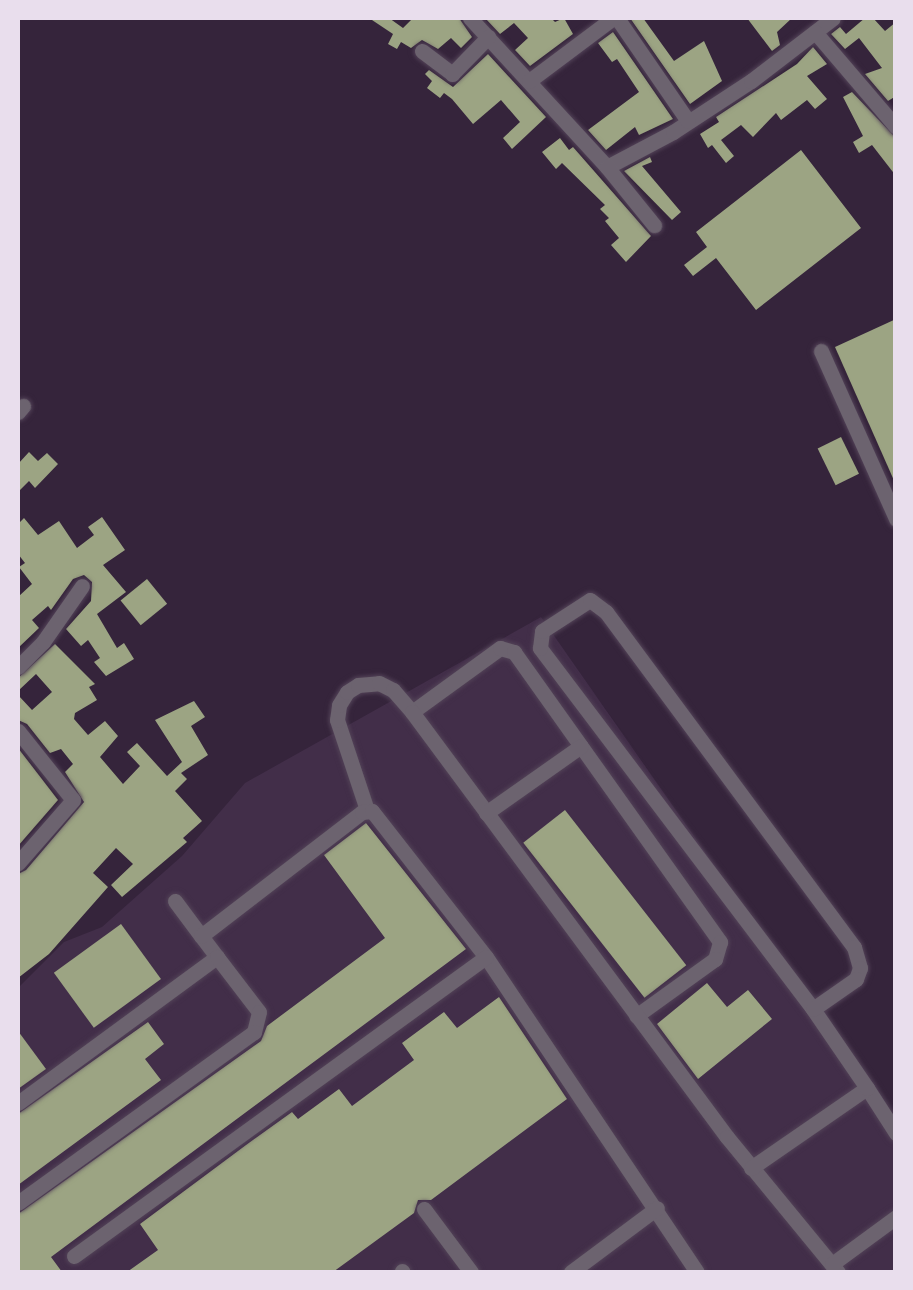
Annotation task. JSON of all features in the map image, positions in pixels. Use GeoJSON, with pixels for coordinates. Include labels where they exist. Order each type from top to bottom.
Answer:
{"type":"FeatureCollection","features":[{"type":"Feature","properties":{"kind":"street"},"geometry":{"type":"LineString","coordinates":[[471,18],[607,167],[654,226]]}},
{"type":"Feature","properties":{"kind":"street"},"geometry":{"type":"LineString","coordinates":[[528,82],[615,18],[688,122]]}},
{"type":"Feature","properties":{"kind":"street"},"geometry":{"type":"LineString","coordinates":[[607,167],[688,122],[833,18]]}},
{"type":"Feature","properties":{"kind":"street"},"geometry":{"type":"LineString","coordinates":[[815,32],[896,127]]}},
{"type":"Feature","properties":{"kind":"street"},"geometry":{"type":"LineString","coordinates":[[422,51],[452,74],[488,37]]}},
{"type":"Feature","properties":{"kind":"street"},"geometry":{"type":"LineString","coordinates":[[821,351],[896,519]]}},
{"type":"Feature","properties":{"kind":"street"},"geometry":{"type":"LineString","coordinates":[[18,667],[43,642],[82,586]]}},
{"type":"Feature","properties":{"kind":"street"},"geometry":{"type":"LineString","coordinates":[[813,1009],[856,978],[860,968],[854,947],[600,605],[590,600],[538,637],[540,648],[813,1009],[896,1133]]}},
{"type":"Feature","properties":{"kind":"street"},"geometry":{"type":"LineString","coordinates":[[412,712],[507,647],[581,746],[720,942],[714,958],[636,1016]]}},
{"type":"Feature","properties":{"kind":"street"},"geometry":{"type":"LineString","coordinates":[[697,1272],[486,957],[365,801],[337,720],[339,705],[347,692],[358,685],[380,683],[393,690],[412,712],[751,1168],[835,1268],[896,1217]]}},
{"type":"Feature","properties":{"kind":"street"},"geometry":{"type":"LineString","coordinates":[[18,731],[73,800],[18,863]]}},
{"type":"Feature","properties":{"kind":"street"},"geometry":{"type":"LineString","coordinates":[[486,813],[581,746]]}},
{"type":"Feature","properties":{"kind":"street"},"geometry":{"type":"LineString","coordinates":[[201,936],[365,801]]}},
{"type":"Feature","properties":{"kind":"street"},"geometry":{"type":"LineString","coordinates":[[18,1202],[259,1026],[260,1012],[174,901]]}},
{"type":"Feature","properties":{"kind":"street"},"geometry":{"type":"LineString","coordinates":[[74,1256],[486,957]]}},
{"type":"Feature","properties":{"kind":"street"},"geometry":{"type":"LineString","coordinates":[[18,1104],[217,958]]}},
{"type":"Feature","properties":{"kind":"street"},"geometry":{"type":"LineString","coordinates":[[751,1168],[867,1088]]}},
{"type":"Feature","properties":{"kind":"street"},"geometry":{"type":"LineString","coordinates":[[571,1272],[657,1208]]}},
{"type":"Feature","properties":{"kind":"street"},"geometry":{"type":"LineString","coordinates":[[424,1210],[471,1272]]}},
{"type":"Feature","properties":{"kind":"shaded area"},"geometry":{"type":"Polygon","coordinates":[[[541,617],[895,1124],[895,1272],[18,1272],[18,988],[64,942],[102,927],[182,856],[245,783],[541,617]]]}},
{"type":"Feature","properties":{"kind":"building"},"geometry":{"type":"Polygon","coordinates":[[[369,18],[389,18],[403,28],[413,18],[459,18],[472,37],[461,48],[451,38],[438,49],[422,40],[411,48],[401,42],[397,49],[388,44],[393,34],[369,18]]]}},
{"type":"Feature","properties":{"kind":"building"},"geometry":{"type":"Polygon","coordinates":[[[485,18],[551,18],[555,22],[564,18],[573,34],[530,66],[515,50],[528,38],[514,23],[500,34],[485,18]]]}},
{"type":"Feature","properties":{"kind":"building"},"geometry":{"type":"Polygon","coordinates":[[[630,18],[643,18],[674,61],[704,41],[722,81],[690,104],[630,18]]]}},
{"type":"Feature","properties":{"kind":"building"},"geometry":{"type":"Polygon","coordinates":[[[747,18],[792,18],[777,32],[780,45],[772,51],[747,18]]]}},
{"type":"Feature","properties":{"kind":"building"},"geometry":{"type":"Polygon","coordinates":[[[865,18],[873,18],[885,31],[896,22],[896,96],[888,101],[865,74],[882,68],[859,38],[845,49],[831,34],[840,27],[846,34],[865,18]]]}},
{"type":"Feature","properties":{"kind":"building"},"geometry":{"type":"Polygon","coordinates":[[[613,32],[673,119],[639,135],[635,127],[606,150],[588,130],[639,92],[617,59],[612,62],[598,43],[613,32]]]}},
{"type":"Feature","properties":{"kind":"building"},"geometry":{"type":"Polygon","coordinates":[[[813,47],[827,64],[807,76],[827,99],[815,109],[807,100],[781,120],[776,113],[753,137],[741,125],[721,140],[734,156],[726,163],[712,145],[708,148],[700,134],[719,122],[716,117],[797,64],[813,47]]]}},
{"type":"Feature","properties":{"kind":"building"},"geometry":{"type":"Polygon","coordinates":[[[488,54],[546,117],[512,149],[503,138],[520,122],[501,100],[473,124],[452,99],[444,93],[440,98],[427,88],[432,81],[425,74],[429,70],[453,87],[488,54]]]}},
{"type":"Feature","properties":{"kind":"building"},"geometry":{"type":"Polygon","coordinates":[[[852,92],[896,138],[896,176],[872,145],[859,153],[853,142],[863,136],[843,97],[852,92]]]}},
{"type":"Feature","properties":{"kind":"building"},"geometry":{"type":"Polygon","coordinates":[[[560,138],[569,150],[573,147],[651,236],[626,262],[611,245],[619,238],[605,221],[609,218],[600,209],[605,205],[562,163],[556,169],[542,152],[560,138]]]}},
{"type":"Feature","properties":{"kind":"building"},"geometry":{"type":"Polygon","coordinates":[[[801,150],[861,228],[756,310],[716,258],[693,276],[684,265],[707,247],[696,232],[801,150]]]}},
{"type":"Feature","properties":{"kind":"building"},"geometry":{"type":"Polygon","coordinates":[[[650,157],[652,162],[642,166],[681,212],[672,220],[624,171],[650,157]]]}},
{"type":"Feature","properties":{"kind":"building"},"geometry":{"type":"Polygon","coordinates":[[[896,319],[896,485],[835,347],[896,319]]]}},
{"type":"Feature","properties":{"kind":"building"},"geometry":{"type":"Polygon","coordinates":[[[841,437],[859,474],[836,485],[818,448],[841,437]]]}},
{"type":"Feature","properties":{"kind":"building"},"geometry":{"type":"Polygon","coordinates":[[[29,452],[38,461],[47,453],[58,464],[35,488],[29,481],[18,492],[18,464],[29,452]]]}},
{"type":"Feature","properties":{"kind":"building"},"geometry":{"type":"Polygon","coordinates":[[[102,517],[125,550],[103,565],[126,592],[97,614],[117,648],[124,643],[134,659],[106,676],[94,662],[100,658],[88,640],[81,646],[66,629],[91,601],[92,582],[84,575],[73,579],[51,610],[48,606],[32,620],[39,628],[18,648],[18,597],[32,584],[19,567],[25,563],[18,554],[18,524],[24,518],[38,535],[59,521],[77,548],[94,535],[88,527],[102,517]]]}},
{"type":"Feature","properties":{"kind":"building"},"geometry":{"type":"Polygon","coordinates":[[[147,579],[167,604],[141,625],[121,600],[147,579]]]}},
{"type":"Feature","properties":{"kind":"building"},"geometry":{"type":"Polygon","coordinates":[[[55,644],[95,684],[89,687],[97,700],[75,713],[74,719],[88,735],[105,721],[118,736],[100,757],[123,784],[140,766],[127,752],[137,743],[167,776],[182,762],[155,720],[194,701],[205,717],[191,726],[208,755],[181,773],[187,779],[175,791],[202,821],[183,838],[187,842],[122,897],[111,885],[133,864],[116,848],[93,873],[108,887],[49,954],[18,978],[18,874],[26,870],[84,802],[65,772],[73,764],[61,749],[50,753],[27,724],[18,720],[18,695],[32,710],[52,692],[36,674],[18,691],[18,678],[55,644]]]}},
{"type":"Feature","properties":{"kind":"building"},"geometry":{"type":"Polygon","coordinates":[[[18,748],[58,800],[18,846],[18,748]]]}},
{"type":"Feature","properties":{"kind":"building"},"geometry":{"type":"Polygon","coordinates":[[[565,810],[686,965],[645,998],[523,843],[565,810]]]}},
{"type":"Feature","properties":{"kind":"building"},"geometry":{"type":"Polygon","coordinates":[[[366,823],[466,949],[51,1257],[62,1272],[18,1272],[18,1214],[261,1041],[267,1026],[385,938],[324,855],[366,823]]]}},
{"type":"Feature","properties":{"kind":"building"},"geometry":{"type":"Polygon","coordinates":[[[121,924],[161,979],[94,1028],[54,973],[121,924]]]}},
{"type":"Feature","properties":{"kind":"building"},"geometry":{"type":"Polygon","coordinates":[[[707,983],[727,1007],[748,990],[772,1019],[698,1079],[657,1024],[707,983]]]}},
{"type":"Feature","properties":{"kind":"building"},"geometry":{"type":"Polygon","coordinates":[[[499,997],[567,1099],[431,1200],[418,1200],[414,1213],[333,1272],[127,1272],[158,1250],[140,1224],[246,1145],[292,1112],[298,1119],[339,1089],[352,1106],[414,1060],[402,1043],[444,1012],[457,1028],[499,997]]]}},
{"type":"Feature","properties":{"kind":"building"},"geometry":{"type":"Polygon","coordinates":[[[148,1022],[164,1044],[145,1059],[161,1080],[18,1185],[18,1114],[148,1022]]]}},
{"type":"Feature","properties":{"kind":"building"},"geometry":{"type":"Polygon","coordinates":[[[18,1031],[46,1069],[18,1089],[18,1031]]]}}]}
